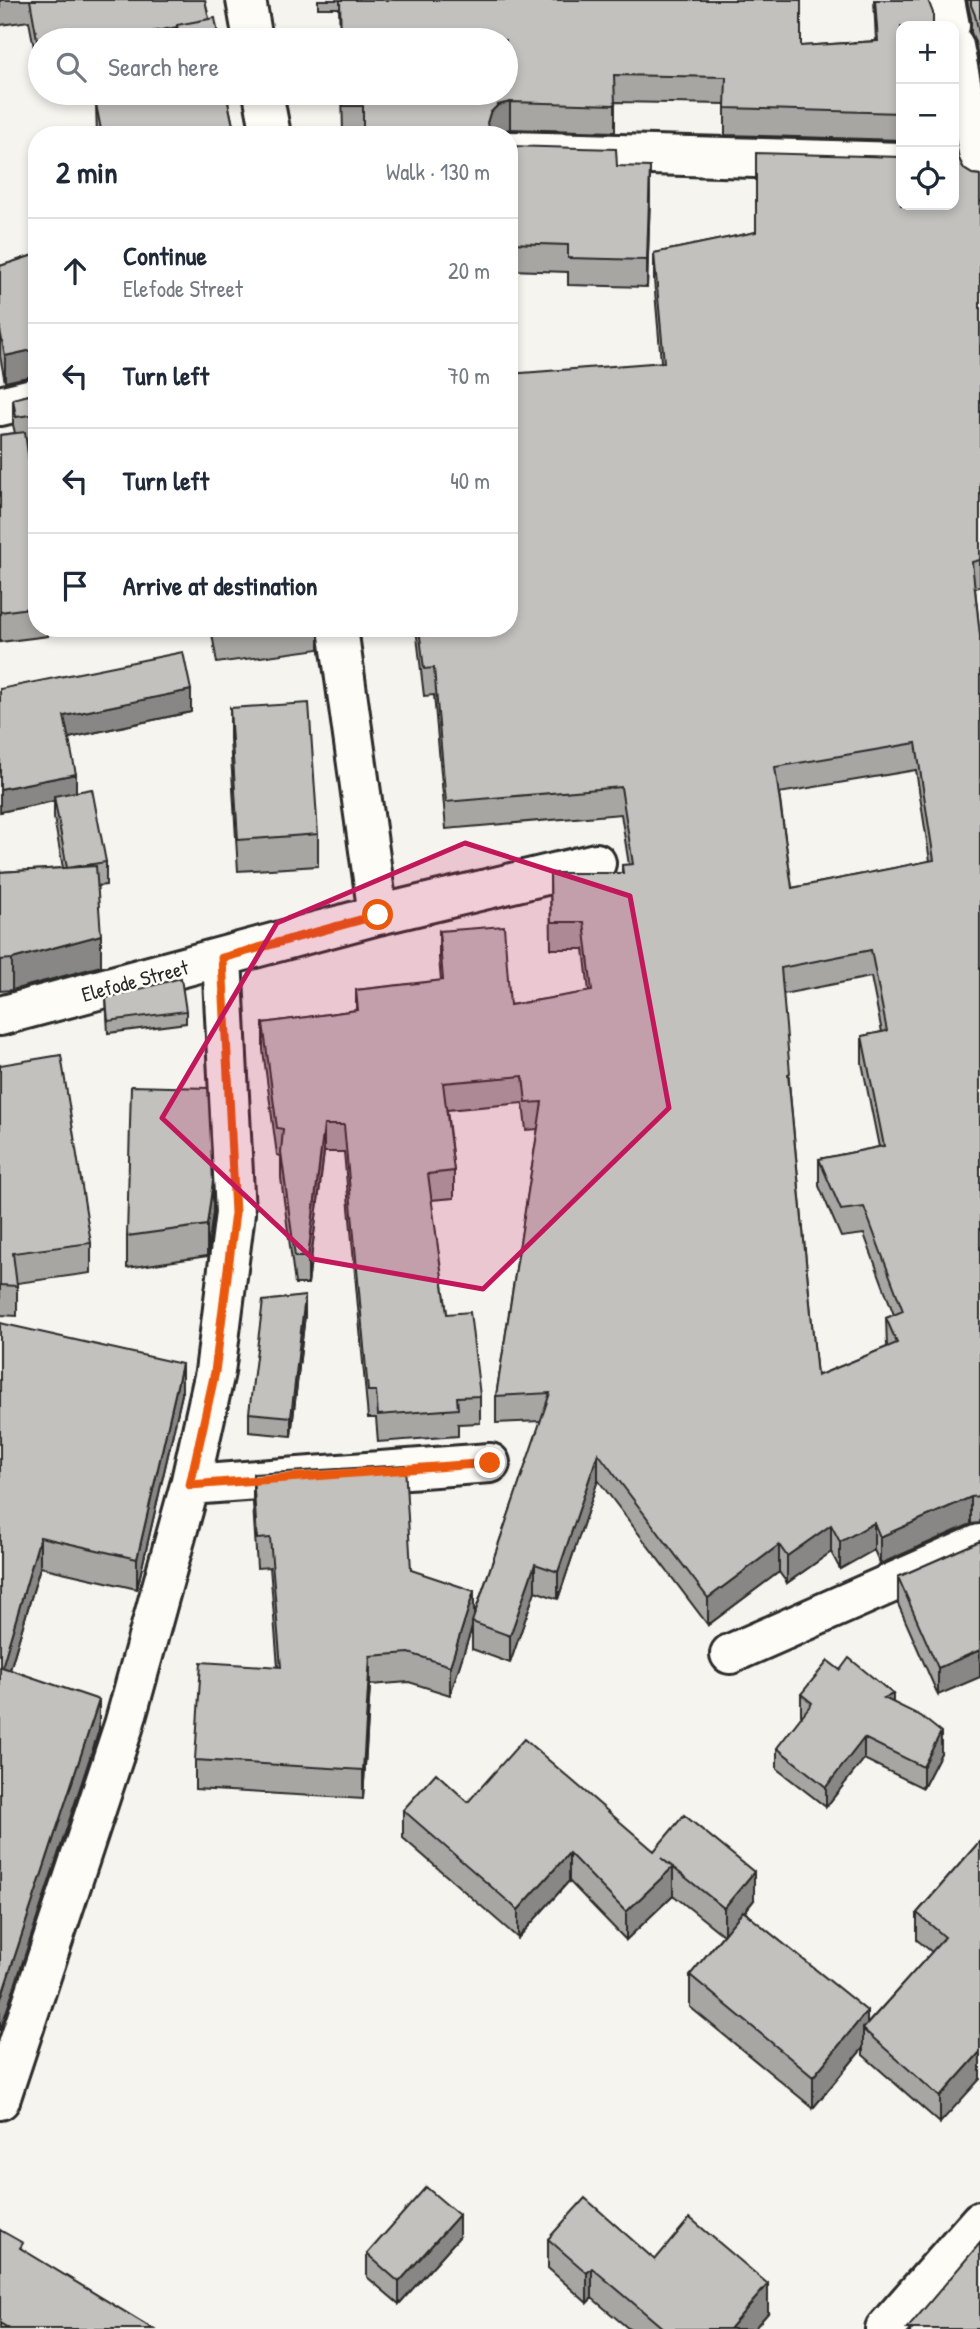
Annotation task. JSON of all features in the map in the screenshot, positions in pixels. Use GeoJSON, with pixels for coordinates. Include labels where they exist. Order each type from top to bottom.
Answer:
{"type":"FeatureCollection","features":[{"type":"Feature","properties":{"kind":"street"},"geometry":{"type":"LineString","coordinates":[[246,0],[251,28]]}},
{"type":"Feature","properties":{"kind":"street"},"geometry":{"type":"LineString","coordinates":[[944,0],[949,21]]}},
{"type":"Feature","properties":{"kind":"street"},"geometry":{"type":"LineString","coordinates":[[959,84],[970,169]]}},
{"type":"Feature","properties":{"kind":"street"},"geometry":{"type":"LineString","coordinates":[[265,105],[269,126]]}},
{"type":"Feature","properties":{"kind":"street"},"geometry":{"type":"LineString","coordinates":[[518,151],[896,162]]}},
{"type":"Feature","properties":{"kind":"street"},"geometry":{"type":"LineString","coordinates":[[0,406],[28,399]]}},
{"type":"Feature","properties":{"kind":"street"},"geometry":{"type":"LineString","coordinates":[[339,637],[378,915]]}},
{"type":"Feature","properties":{"kind":"street","name":"Elefode Street"},"geometry":{"type":"LineString","coordinates":[[0,1016],[378,915],[596,863]]}},
{"type":"Feature","properties":{"kind":"street"},"geometry":{"type":"LineString","coordinates":[[0,2101],[124,1725],[190,1485],[215,1372],[235,1213],[222,958]]}},
{"type":"Feature","properties":{"kind":"street"},"geometry":{"type":"LineString","coordinates":[[190,1485],[490,1463]]}},
{"type":"Feature","properties":{"kind":"street"},"geometry":{"type":"LineString","coordinates":[[730,1654],[980,1544]]}},
{"type":"Feature","properties":{"kind":"street"},"geometry":{"type":"LineString","coordinates":[[885,2329],[980,2221]]}},
{"type":"Feature","properties":{"kind":"highlighted area"},"geometry":{"type":"Polygon","coordinates":[[[465,843],[630,896],[669,1108],[483,1289],[313,1259],[162,1118],[277,923],[465,843]]]}},
{"type":"Feature","properties":{"kind":"building"},"geometry":{"type":"Polygon","coordinates":[[[30,0],[205,0],[209,19],[172,28],[35,28],[30,0]]]}},
{"type":"Feature","properties":{"kind":"building"},"geometry":{"type":"Polygon","coordinates":[[[340,0],[801,0],[801,46],[878,41],[875,0],[928,0],[933,13],[933,21],[896,21],[896,113],[725,108],[726,77],[614,75],[615,105],[518,102],[518,28],[341,28],[340,0]]]}},
{"type":"Feature","properties":{"kind":"building"},"geometry":{"type":"Polygon","coordinates":[[[971,0],[980,0],[980,38],[971,5],[971,0]]]}},
{"type":"Feature","properties":{"kind":"building"},"geometry":{"type":"Polygon","coordinates":[[[215,18],[217,28],[178,28],[177,25],[215,18]]]}},
{"type":"Feature","properties":{"kind":"building"},"geometry":{"type":"Polygon","coordinates":[[[96,105],[229,105],[233,126],[100,126],[96,105]]]}},
{"type":"Feature","properties":{"kind":"building"},"geometry":{"type":"Polygon","coordinates":[[[343,105],[498,105],[490,113],[488,126],[363,126],[363,106],[343,105]]]}},
{"type":"Feature","properties":{"kind":"building"},"geometry":{"type":"Polygon","coordinates":[[[518,146],[616,149],[617,166],[650,167],[647,260],[568,258],[568,245],[518,243],[518,146]]]}},
{"type":"Feature","properties":{"kind":"building"},"geometry":{"type":"Polygon","coordinates":[[[756,153],[896,157],[896,210],[959,210],[959,159],[964,169],[980,175],[980,560],[972,562],[980,636],[980,1496],[971,1497],[880,1537],[874,1523],[840,1542],[831,1525],[787,1556],[779,1545],[708,1598],[598,1453],[558,1572],[535,1564],[510,1636],[472,1622],[550,1393],[496,1396],[542,1102],[526,1103],[523,1076],[443,1083],[454,1171],[428,1174],[447,1314],[470,1312],[480,1396],[457,1397],[458,1409],[378,1415],[376,1391],[368,1391],[344,1125],[324,1125],[308,1257],[295,1257],[281,1152],[283,1129],[277,1128],[263,1023],[358,1010],[356,990],[443,980],[439,931],[504,926],[510,1005],[592,991],[584,922],[551,922],[550,873],[623,873],[622,865],[633,864],[621,787],[446,802],[434,668],[424,669],[420,637],[518,637],[518,373],[664,362],[654,253],[756,232],[756,153]],[[916,743],[775,767],[792,888],[934,860],[916,743]],[[871,950],[781,968],[788,1074],[817,1376],[897,1343],[886,1318],[903,1311],[864,1207],[841,1210],[819,1159],[884,1146],[862,1036],[887,1031],[871,950]]]}},
{"type":"Feature","properties":{"kind":"building"},"geometry":{"type":"Polygon","coordinates":[[[28,257],[28,351],[5,356],[0,330],[0,266],[28,257]]]}},
{"type":"Feature","properties":{"kind":"building"},"geometry":{"type":"Polygon","coordinates":[[[28,395],[28,415],[16,417],[13,399],[28,395]]]}},
{"type":"Feature","properties":{"kind":"building"},"geometry":{"type":"Polygon","coordinates":[[[25,432],[28,454],[28,608],[0,612],[0,435],[25,432]]]}},
{"type":"Feature","properties":{"kind":"building"},"geometry":{"type":"Polygon","coordinates":[[[183,652],[191,690],[64,716],[76,774],[0,789],[0,689],[183,652]]]}},
{"type":"Feature","properties":{"kind":"building"},"geometry":{"type":"Polygon","coordinates":[[[309,703],[318,834],[238,840],[230,708],[309,703]]]}},
{"type":"Feature","properties":{"kind":"building"},"geometry":{"type":"Polygon","coordinates":[[[92,789],[106,862],[67,868],[54,796],[92,789]]]}},
{"type":"Feature","properties":{"kind":"building"},"geometry":{"type":"Polygon","coordinates":[[[96,866],[101,935],[0,960],[0,872],[96,866]]]}},
{"type":"Feature","properties":{"kind":"building"},"geometry":{"type":"Polygon","coordinates":[[[181,978],[186,1011],[108,1021],[106,998],[181,978]]]}},
{"type":"Feature","properties":{"kind":"building"},"geometry":{"type":"Polygon","coordinates":[[[61,1055],[91,1243],[13,1253],[17,1286],[0,1285],[0,1065],[61,1055]]]}},
{"type":"Feature","properties":{"kind":"building"},"geometry":{"type":"Polygon","coordinates":[[[131,1086],[208,1088],[213,1181],[207,1225],[127,1236],[131,1086]]]}},
{"type":"Feature","properties":{"kind":"building"},"geometry":{"type":"Polygon","coordinates":[[[305,1296],[291,1417],[249,1413],[263,1301],[305,1296]]]}},
{"type":"Feature","properties":{"kind":"building"},"geometry":{"type":"Polygon","coordinates":[[[0,1323],[182,1364],[137,1559],[40,1537],[2,1667],[99,1700],[0,2001],[0,1323]]]}},
{"type":"Feature","properties":{"kind":"building"},"geometry":{"type":"Polygon","coordinates":[[[405,1465],[411,1570],[474,1591],[450,1666],[409,1653],[370,1656],[363,1770],[195,1760],[201,1662],[281,1667],[270,1538],[257,1539],[253,1474],[405,1465]]]}},
{"type":"Feature","properties":{"kind":"building"},"geometry":{"type":"Polygon","coordinates":[[[980,1541],[980,1650],[938,1668],[898,1577],[980,1541]]]}},
{"type":"Feature","properties":{"kind":"building"},"geometry":{"type":"Polygon","coordinates":[[[849,1658],[893,1694],[884,1698],[921,1716],[941,1732],[923,1767],[864,1738],[826,1787],[777,1748],[812,1703],[801,1694],[828,1661],[840,1670],[849,1658]]]}},
{"type":"Feature","properties":{"kind":"building"},"geometry":{"type":"Polygon","coordinates":[[[524,1739],[654,1851],[684,1815],[754,1872],[724,1908],[673,1867],[626,1912],[569,1853],[518,1910],[403,1810],[436,1773],[468,1802],[524,1739]]]}},
{"type":"Feature","properties":{"kind":"building"},"geometry":{"type":"Polygon","coordinates":[[[980,1841],[980,2052],[940,2097],[863,2029],[945,1937],[917,1913],[980,1841]]]}},
{"type":"Feature","properties":{"kind":"building"},"geometry":{"type":"Polygon","coordinates":[[[743,1911],[867,2011],[813,2077],[690,1975],[743,1911]]]}},
{"type":"Feature","properties":{"kind":"building"},"geometry":{"type":"Polygon","coordinates":[[[426,2187],[459,2215],[399,2282],[367,2254],[426,2187]]]}},
{"type":"Feature","properties":{"kind":"building"},"geometry":{"type":"Polygon","coordinates":[[[585,2198],[655,2260],[690,2218],[768,2284],[729,2329],[664,2329],[592,2268],[587,2273],[548,2239],[585,2198]]]}},
{"type":"Feature","properties":{"kind":"building"},"geometry":{"type":"Polygon","coordinates":[[[0,2230],[23,2243],[20,2248],[153,2329],[10,2329],[0,2323],[0,2230]]]}},
{"type":"Feature","properties":{"kind":"building"},"geometry":{"type":"Polygon","coordinates":[[[980,2243],[980,2329],[907,2329],[980,2243]]]}},
{"type":"Feature","properties":{"kind":"route"},"geometry":{"type":"LineString","coordinates":[[378,915],[222,958],[235,1213],[215,1372],[190,1485],[490,1463]]}}]}
